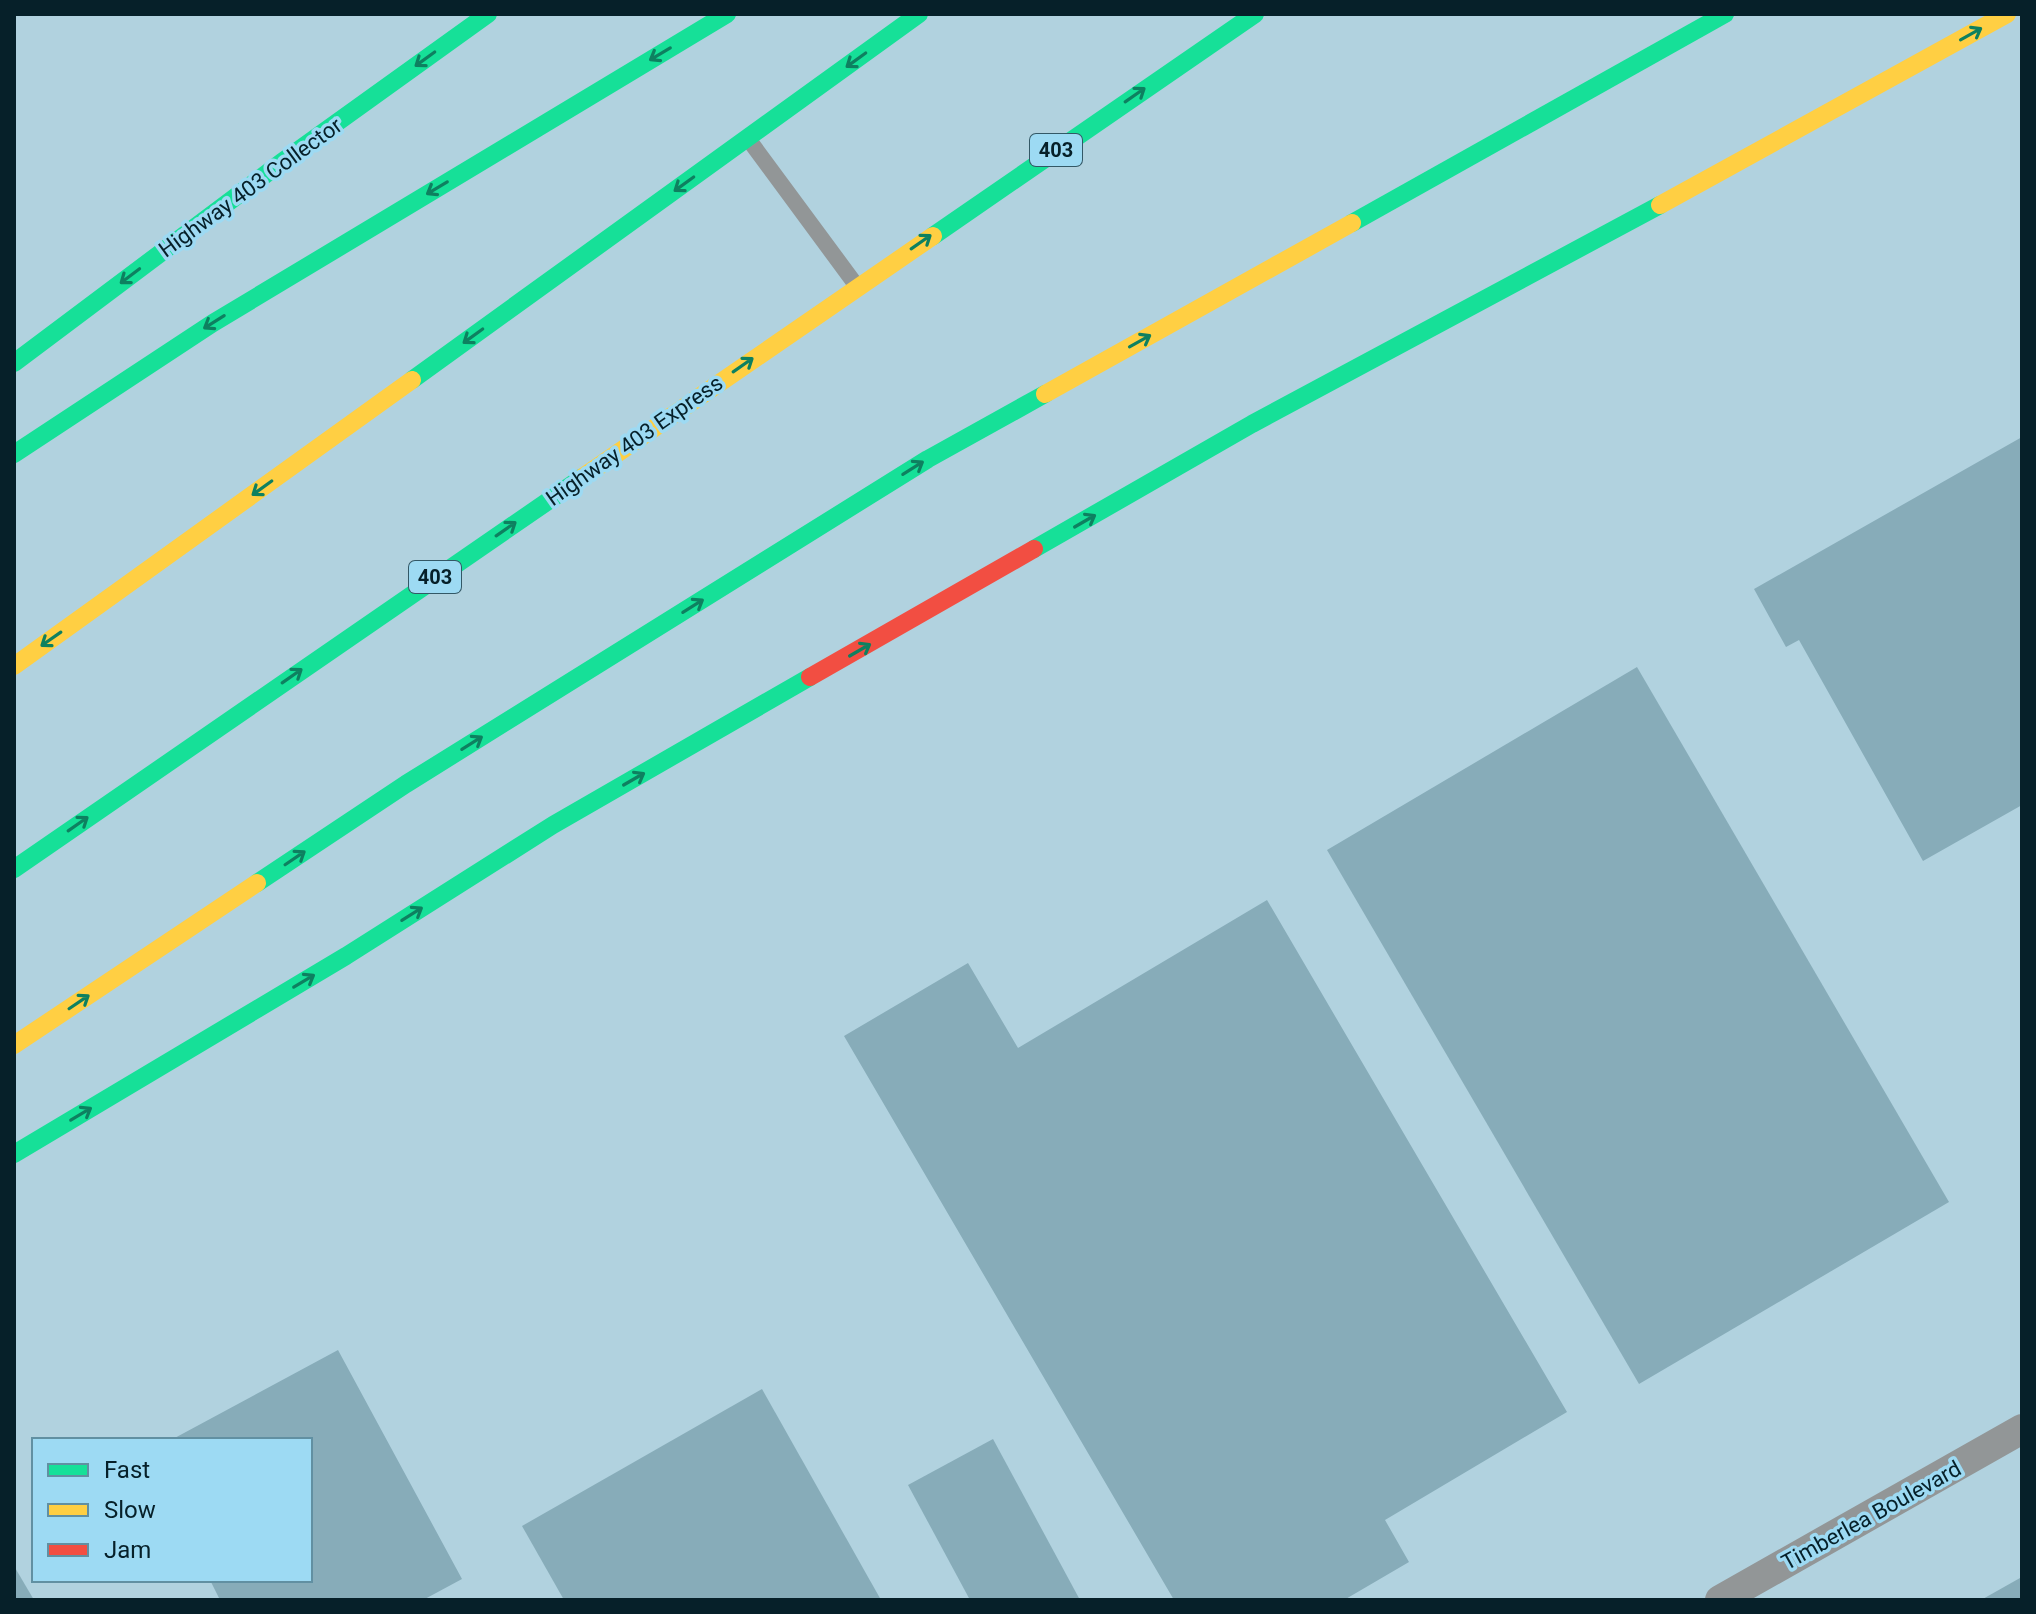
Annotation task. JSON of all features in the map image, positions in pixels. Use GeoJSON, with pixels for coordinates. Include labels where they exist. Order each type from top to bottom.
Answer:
{"type":"FeatureCollection","features":[{"type":"Feature","properties":{"kind":"highway","name":"Highway 403 Collector"},"geometry":{"type":"LineString","coordinates":[[14,363],[282,162],[488,14]]}},
{"type":"Feature","properties":{"kind":"highway"},"geometry":{"type":"LineString","coordinates":[[14,454],[213,323],[727,14]]}},
{"type":"Feature","properties":{"kind":"highway"},"geometry":{"type":"LineString","coordinates":[[14,666],[919,14]]}},
{"type":"Feature","properties":{"kind":"highway","name":"Highway 403 Express"},"geometry":{"type":"LineString","coordinates":[[14,869],[1255,14]]}},
{"type":"Feature","properties":{"kind":"highway"},"geometry":{"type":"LineString","coordinates":[[14,1045],[406,784],[928,459],[1725,14]]}},
{"type":"Feature","properties":{"kind":"highway"},"geometry":{"type":"LineString","coordinates":[[14,1154],[346,956],[553,825],[1252,424],[1805,128],[2007,14]]}},
{"type":"Feature","properties":{"kind":"highway"},"geometry":{"type":"LineString","coordinates":[[1805,128],[1993,44]]}},
{"type":"Feature","properties":{"kind":"street","name":"Timberlea Boulevard"},"geometry":{"type":"LineString","coordinates":[[1720,1600],[2022,1429]]}},
{"type":"Feature","properties":{"kind":"lane"},"geometry":{"type":"LineString","coordinates":[[747,138],[857,286]]}},
{"type":"Feature","properties":{"kind":"building"},"geometry":{"type":"Polygon","coordinates":[[[2022,437],[2022,805],[1923,861],[1799,640],[1786,647],[1754,589],[2022,437]]]}},
{"type":"Feature","properties":{"kind":"building"},"geometry":{"type":"Polygon","coordinates":[[[1637,667],[1949,1202],[1639,1384],[1327,850],[1637,667]]]}},
{"type":"Feature","properties":{"kind":"building"},"geometry":{"type":"Polygon","coordinates":[[[1267,900],[1567,1412],[1385,1520],[1409,1562],[1344,1600],[1174,1600],[844,1036],[968,963],[1018,1048],[1267,900]]]}},
{"type":"Feature","properties":{"kind":"building"},"geometry":{"type":"Polygon","coordinates":[[[338,1350],[462,1579],[423,1600],[220,1600],[211,1582],[312,1582],[312,1438],[175,1438],[338,1350]]]}},
{"type":"Feature","properties":{"kind":"building"},"geometry":{"type":"Polygon","coordinates":[[[762,1389],[881,1600],[564,1600],[522,1526],[762,1389]]]}},
{"type":"Feature","properties":{"kind":"building"},"geometry":{"type":"Polygon","coordinates":[[[993,1439],[1080,1600],[970,1600],[908,1485],[993,1439]]]}},
{"type":"Feature","properties":{"kind":"building"},"geometry":{"type":"Polygon","coordinates":[[[14,1566],[34,1600],[14,1600],[14,1566]]]}},
{"type":"Feature","properties":{"kind":"building"},"geometry":{"type":"Polygon","coordinates":[[[2020,1578],[2022,1600],[1981,1600],[2020,1578]]]}},
{"type":"Feature","properties":{"kind":"traffic: fast"},"geometry":{"type":"LineString","coordinates":[[14,363],[282,162],[488,14]]}},
{"type":"Feature","properties":{"kind":"traffic: fast"},"geometry":{"type":"LineString","coordinates":[[14,454],[213,323],[727,14]]}},
{"type":"Feature","properties":{"kind":"traffic: fast"},"geometry":{"type":"LineString","coordinates":[[412,380],[919,14]]}},
{"type":"Feature","properties":{"kind":"traffic: fast"},"geometry":{"type":"LineString","coordinates":[[933,236],[1255,14]]}},
{"type":"Feature","properties":{"kind":"traffic: fast"},"geometry":{"type":"LineString","coordinates":[[1352,223],[1725,14]]}},
{"type":"Feature","properties":{"kind":"traffic: fast"},"geometry":{"type":"LineString","coordinates":[[1034,549],[1252,424],[1660,205]]}},
{"type":"Feature","properties":{"kind":"traffic: fast"},"geometry":{"type":"LineString","coordinates":[[257,883],[406,784],[928,459],[1045,394]]}},
{"type":"Feature","properties":{"kind":"traffic: fast"},"geometry":{"type":"LineString","coordinates":[[14,869],[583,477]]}},
{"type":"Feature","properties":{"kind":"traffic: fast"},"geometry":{"type":"LineString","coordinates":[[14,1154],[346,956],[553,825],[810,677]]}},
{"type":"Feature","properties":{"kind":"traffic: slow"},"geometry":{"type":"LineString","coordinates":[[1660,205],[2007,14]]}},
{"type":"Feature","properties":{"kind":"traffic: slow"},"geometry":{"type":"LineString","coordinates":[[1045,394],[1352,223]]}},
{"type":"Feature","properties":{"kind":"traffic: slow"},"geometry":{"type":"LineString","coordinates":[[583,477],[933,236]]}},
{"type":"Feature","properties":{"kind":"traffic: slow"},"geometry":{"type":"LineString","coordinates":[[14,666],[412,380]]}},
{"type":"Feature","properties":{"kind":"traffic: slow"},"geometry":{"type":"LineString","coordinates":[[14,1045],[257,883]]}},
{"type":"Feature","properties":{"kind":"traffic: jam"},"geometry":{"type":"LineString","coordinates":[[810,677],[1034,549]]}}]}
